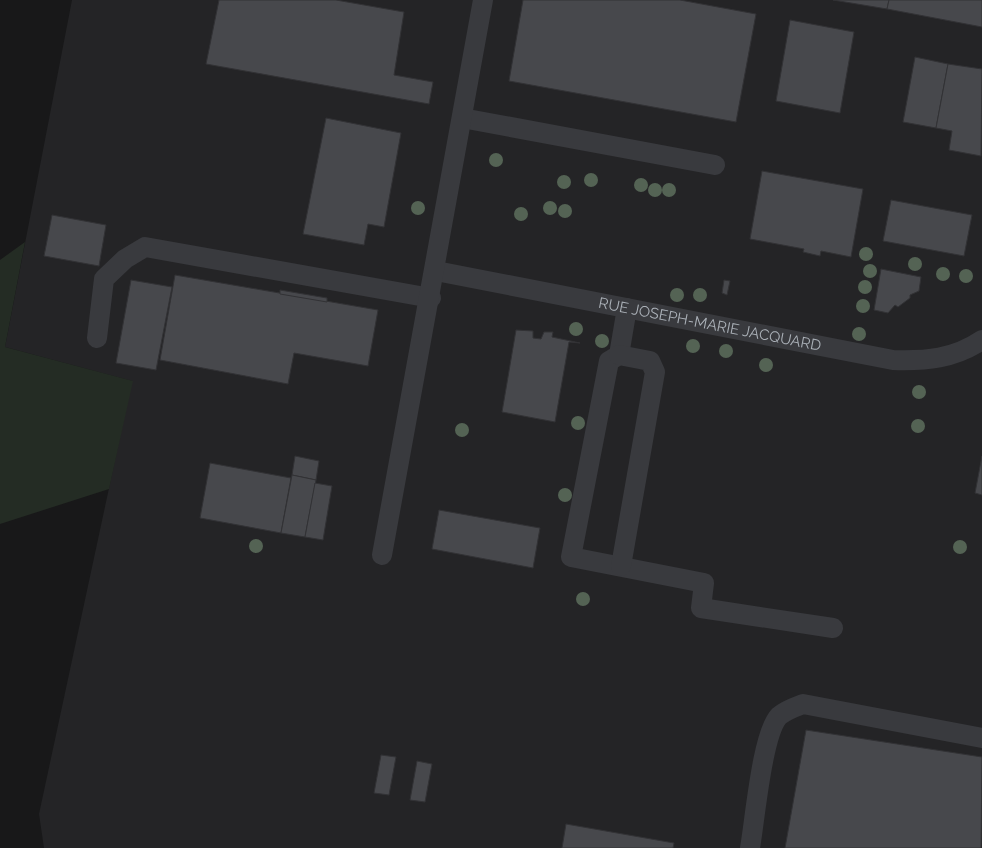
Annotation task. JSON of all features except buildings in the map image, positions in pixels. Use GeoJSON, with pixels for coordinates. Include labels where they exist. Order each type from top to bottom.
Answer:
{"type":"FeatureCollection","features":[{"type":"Feature","properties":{"kind":"street"},"geometry":{"type":"LineString","coordinates":[[382,555],[436,271],[483,0]]}},
{"type":"Feature","properties":{"kind":"street"},"geometry":{"type":"LineString","coordinates":[[462,118],[715,165]]}},
{"type":"Feature","properties":{"kind":"street"},"geometry":{"type":"LineString","coordinates":[[97,338],[104,279],[125,259],[146,247],[430,298]]}},
{"type":"Feature","properties":{"kind":"street","name":"RUE JOSEPH-MARIE JACQUARD"},"geometry":{"type":"LineString","coordinates":[[436,271],[893,360],[916,361],[952,356],[982,340]]}},
{"type":"Feature","properties":{"kind":"street"},"geometry":{"type":"LineString","coordinates":[[619,355],[626,308]]}},
{"type":"Feature","properties":{"kind":"street"},"geometry":{"type":"LineString","coordinates":[[620,566],[655,372],[650,361],[619,355],[609,361],[571,557],[704,583],[701,608],[833,628]]}},
{"type":"Feature","properties":{"kind":"street"},"geometry":{"type":"LineString","coordinates":[[750,848],[769,736],[778,717],[790,708],[803,704],[982,738]]}},
{"type":"Feature","properties":{"kind":"shaded area"},"geometry":{"type":"Polygon","coordinates":[[[72,0],[982,0],[982,848],[44,848],[39,814],[132,381],[5,347],[72,0]]]}},
{"type":"Feature","properties":{"kind":"shaded area"},"geometry":{"type":"Polygon","coordinates":[[[25,242],[5,347],[133,381],[109,489],[0,524],[0,260],[25,242]]]}}]}
